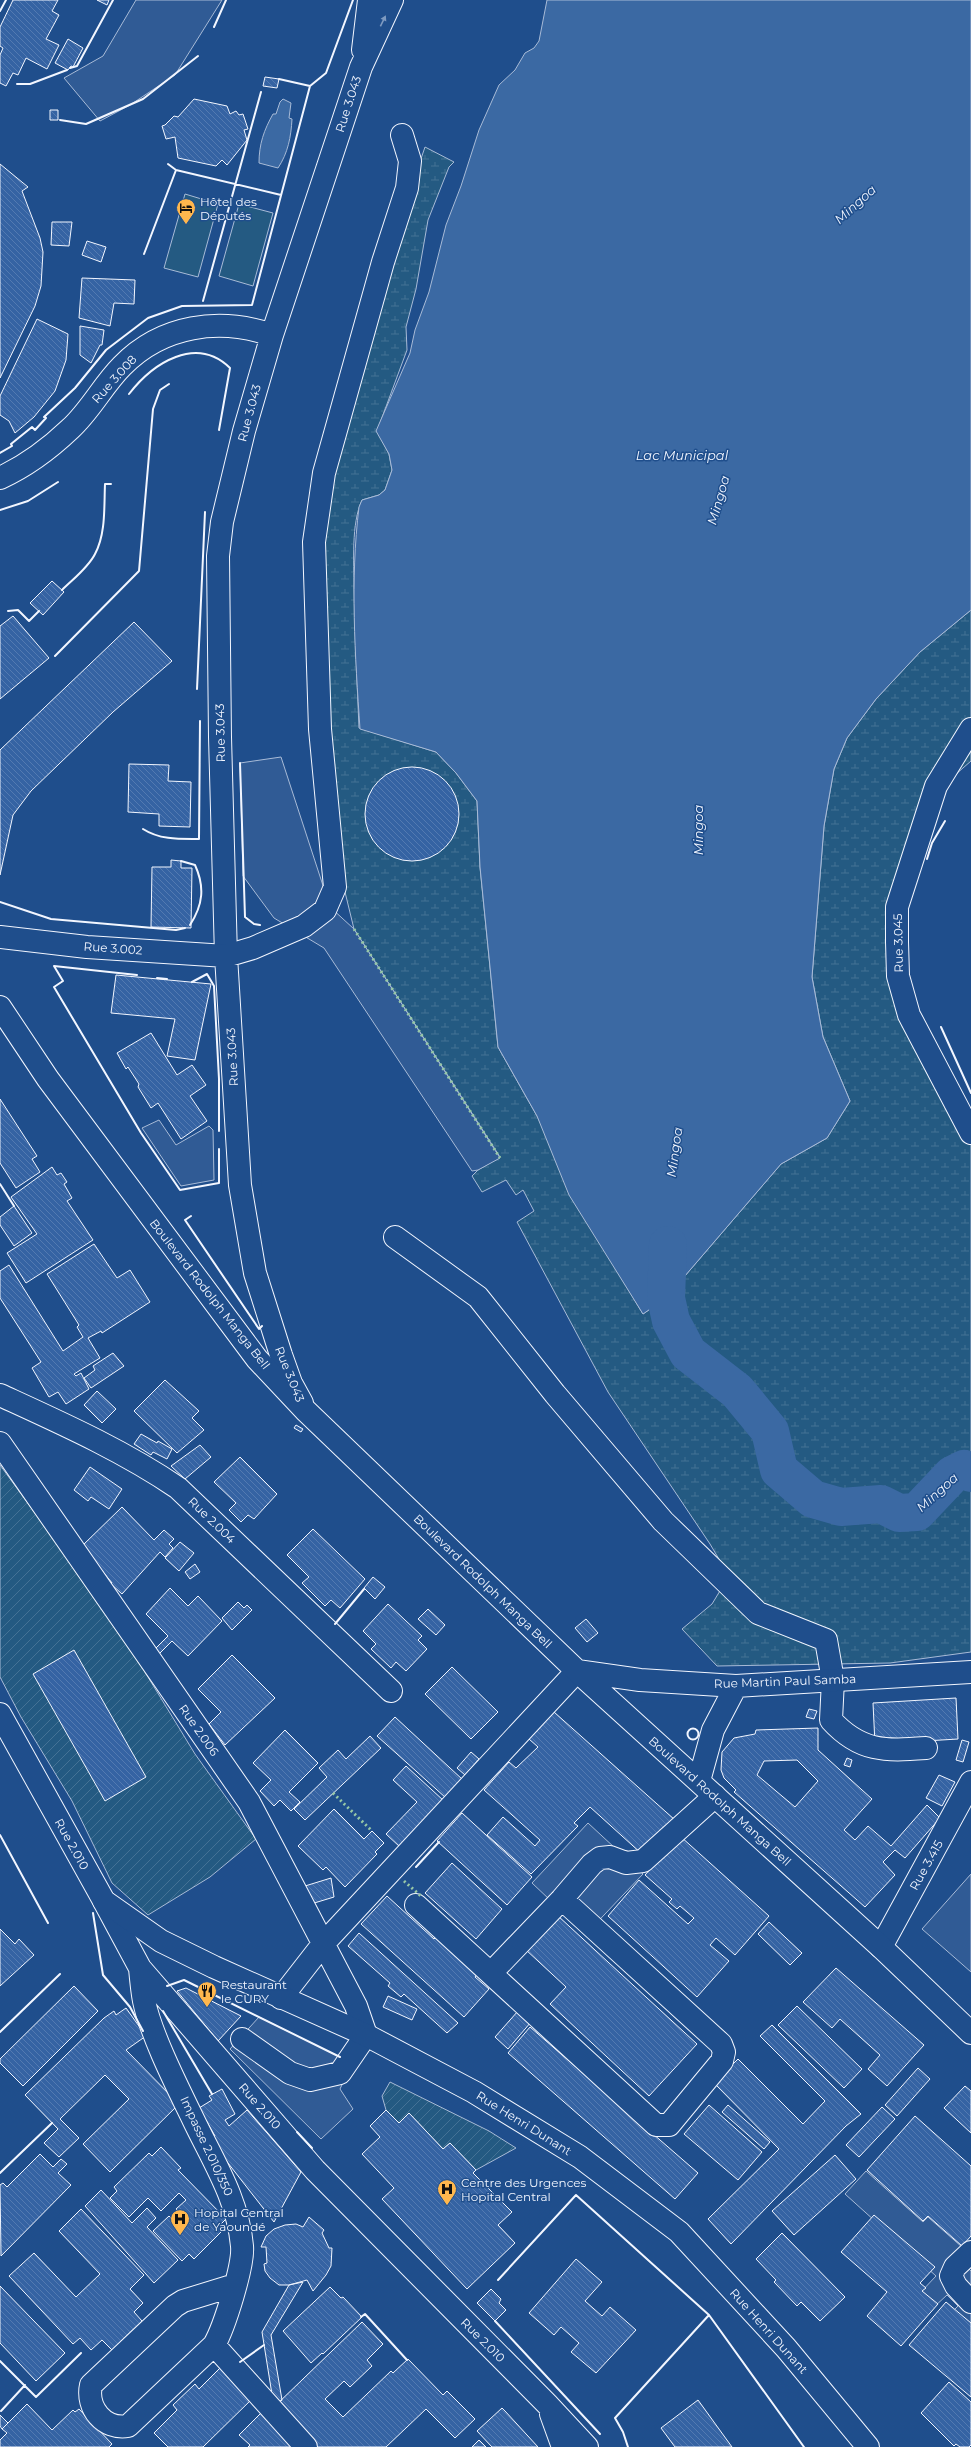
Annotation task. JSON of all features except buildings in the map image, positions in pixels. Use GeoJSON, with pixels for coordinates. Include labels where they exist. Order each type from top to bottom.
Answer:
{"type":"FeatureCollection","features":[{"type":"Feature","properties":{"kind":"street","name":"Rue 3.043"},"geometry":{"type":"LineString","coordinates":[[361,67],[369,0]]}},
{"type":"Feature","properties":{"kind":"street","name":"Rue 3.043"},"geometry":{"type":"LineString","coordinates":[[305,1410],[291,1383],[281,1355],[253,1259],[240,1185],[226,956],[220,737],[218,556],[222,522],[244,431],[272,335],[361,67],[392,0]]}},
{"type":"Feature","properties":{"kind":"street"},"geometry":{"type":"LineString","coordinates":[[226,956],[253,948],[304,926],[325,910],[335,887],[320,730],[314,542],[324,473],[381,270],[407,188],[410,160],[402,135]]}},
{"type":"Feature","properties":{"kind":"street","name":"Rue 3.008"},"geometry":{"type":"LineString","coordinates":[[0,478],[40,455],[71,428],[122,366],[145,346],[162,336],[217,326],[237,326],[272,335]]}},
{"type":"Feature","properties":{"kind":"street","name":"Rue 3.045"},"geometry":{"type":"LineString","coordinates":[[971,729],[946,767],[936,786],[897,907],[898,976],[909,1015],[971,1133]]}},
{"type":"Feature","properties":{"kind":"street"},"geometry":{"type":"LineString","coordinates":[[946,767],[971,755]]}},
{"type":"Feature","properties":{"kind":"street","name":"Rue 3.002"},"geometry":{"type":"LineString","coordinates":[[0,937],[88,946],[226,956]]}},
{"type":"Feature","properties":{"kind":"street"},"geometry":{"type":"LineString","coordinates":[[0,1007],[48,1079]]}},
{"type":"Feature","properties":{"kind":"street"},"geometry":{"type":"LineString","coordinates":[[0,1030],[48,1079]]}},
{"type":"Feature","properties":{"kind":"street","name":"Boulevard Rodolph Manga Bell"},"geometry":{"type":"LineString","coordinates":[[48,1079],[257,1358],[305,1410],[577,1671],[881,1947],[971,2033]]}},
{"type":"Feature","properties":{"kind":"street"},"geometry":{"type":"LineString","coordinates":[[395,1237],[478,1297],[555,1394],[663,1521],[758,1613],[826,1640],[833,1680],[831,1720],[844,1734],[871,1747],[894,1750],[926,1748]]}},
{"type":"Feature","properties":{"kind":"street","name":"Rue 2.004"},"geometry":{"type":"LineString","coordinates":[[0,1394],[74,1429],[140,1463],[178,1488],[391,1691]]}},
{"type":"Feature","properties":{"kind":"street","name":"Rue 2.006"},"geometry":{"type":"LineString","coordinates":[[0,1444],[249,1802],[356,2006],[366,2034]]}},
{"type":"Feature","properties":{"kind":"street"},"geometry":{"type":"LineString","coordinates":[[281,1998],[323,1944],[577,1671]]}},
{"type":"Feature","properties":{"kind":"street","name":"Rue Martin Paul Samba"},"geometry":{"type":"LineString","coordinates":[[577,1671],[640,1680],[736,1686],[971,1672]]}},
{"type":"Feature","properties":{"kind":"street"},"geometry":{"type":"LineString","coordinates":[[699,1781],[713,1730],[736,1686]]}},
{"type":"Feature","properties":{"kind":"street","name":"Rue 2.010"},"geometry":{"type":"LineString","coordinates":[[1,1719],[104,1901],[140,1968],[315,2170],[547,2404],[586,2447]]}},
{"type":"Feature","properties":{"kind":"street","name":"Rue 3.415"},"geometry":{"type":"LineString","coordinates":[[881,1947],[971,1782]]}},
{"type":"Feature","properties":{"kind":"street"},"geometry":{"type":"LineString","coordinates":[[491,1973],[600,1858],[610,1858],[636,1864],[643,1861],[714,1796]]}},
{"type":"Feature","properties":{"kind":"street"},"geometry":{"type":"LineString","coordinates":[[416,1905],[656,2125],[669,2125],[722,2061],[724,2052],[721,2044],[562,1899]]}},
{"type":"Feature","properties":{"kind":"street","name":"Rue Henri Dunant"},"geometry":{"type":"LineString","coordinates":[[104,1901],[161,1941],[281,1998],[366,2034],[474,2092],[580,2157],[678,2232],[786,2348],[868,2447]]}},
{"type":"Feature","properties":{"kind":"street","name":"Impasse 2.010/350"},"geometry":{"type":"LineString","coordinates":[[140,1968],[144,2002],[157,2039],[193,2119],[225,2180],[237,2214],[243,2248],[235,2284],[222,2331],[214,2345],[128,2426],[117,2428],[108,2424],[92,2408],[88,2397],[91,2386],[175,2306],[183,2301],[235,2284]]}},
{"type":"Feature","properties":{"kind":"street"},"geometry":{"type":"LineString","coordinates":[[242,2039],[290,2073],[310,2080],[340,2073],[366,2034]]}},
{"type":"Feature","properties":{"kind":"street"},"geometry":{"type":"LineString","coordinates":[[971,2252],[955,2267],[951,2276],[956,2286],[971,2302]]}},
{"type":"Feature","properties":{"kind":"street"},"geometry":{"type":"LineString","coordinates":[[214,2345],[306,2447]]}},
{"type":"Feature","properties":{"kind":"street"},"geometry":{"type":"LineString","coordinates":[[547,2404],[563,2447]]}},
{"type":"Feature","properties":{"kind":"green space"},"geometry":{"type":"Polygon","coordinates":[[[425,147],[454,162],[449,167],[428,220],[416,289],[406,327],[407,350],[377,431],[389,454],[392,470],[385,490],[379,495],[362,500],[356,520],[354,543],[354,588],[359,728],[436,752],[456,773],[477,801],[480,867],[498,1047],[537,1116],[613,1264],[643,1314],[666,1298],[781,1164],[827,1138],[850,1101],[823,1037],[812,977],[824,826],[834,769],[847,738],[876,699],[920,652],[971,610],[971,761],[932,795],[901,887],[893,979],[971,1131],[971,1652],[890,1663],[717,1666],[682,1629],[712,1604],[729,1576],[710,1544],[608,1392],[517,1222],[534,1211],[523,1190],[516,1195],[506,1180],[482,1192],[472,1176],[478,1170],[500,1157],[354,929],[345,892],[327,733],[321,545],[329,478],[386,261],[425,147]]]}},
{"type":"Feature","properties":{"kind":"green space"},"geometry":{"type":"Polygon","coordinates":[[[185,194],[218,204],[198,277],[164,268],[185,194]]]}},
{"type":"Feature","properties":{"kind":"green space"},"geometry":{"type":"Polygon","coordinates":[[[239,204],[273,213],[253,286],[219,276],[239,204]]]}},
{"type":"Feature","properties":{"kind":"green space"},"geometry":{"type":"Polygon","coordinates":[[[0,1465],[115,1623],[195,1754],[256,1839],[210,1877],[148,1915],[112,1883],[72,1801],[21,1717],[0,1677],[0,1465]]]}},
{"type":"Feature","properties":{"kind":"green space"},"geometry":{"type":"Polygon","coordinates":[[[390,2082],[489,2131],[516,2148],[476,2170],[450,2143],[443,2149],[409,2113],[399,2123],[386,2110],[382,2096],[390,2082]]]}},
{"type":"Feature","properties":{"kind":"shaded area"},"geometry":{"type":"Polygon","coordinates":[[[136,0],[222,0],[175,75],[130,105],[100,121],[64,78],[103,56],[136,0]]]}},
{"type":"Feature","properties":{"kind":"shaded area"},"geometry":{"type":"Polygon","coordinates":[[[281,757],[330,907],[354,929],[500,1158],[478,1170],[472,1171],[324,948],[274,918],[243,876],[240,763],[281,757]]]}},
{"type":"Feature","properties":{"kind":"shaded area"},"geometry":{"type":"Polygon","coordinates":[[[159,1120],[176,1145],[209,1126],[213,1130],[214,1180],[181,1186],[142,1128],[159,1120]]]}},
{"type":"Feature","properties":{"kind":"shaded area"},"geometry":{"type":"Polygon","coordinates":[[[588,1823],[643,1874],[586,1934],[532,1883],[588,1823]]]}},
{"type":"Feature","properties":{"kind":"shaded area"},"geometry":{"type":"Polygon","coordinates":[[[971,1874],[971,1972],[922,1929],[971,1874]]]}},
{"type":"Feature","properties":{"kind":"shaded area"},"geometry":{"type":"Polygon","coordinates":[[[259,2017],[352,2063],[340,2089],[353,2109],[321,2139],[230,2049],[259,2017]]]}},
{"type":"Feature","properties":{"kind":"shaded area"},"geometry":{"type":"Polygon","coordinates":[[[866,2171],[923,2222],[928,2217],[971,2255],[967,2267],[971,2271],[971,2326],[953,2311],[958,2306],[947,2295],[934,2307],[920,2293],[936,2276],[845,2194],[866,2171]]]}},
{"type":"Feature","properties":{"kind":"water","name":"Lac Municipal"},"geometry":{"type":"Polygon","coordinates":[[[547,0],[971,0],[971,610],[920,652],[876,699],[847,738],[834,769],[824,826],[812,977],[823,1037],[850,1101],[827,1138],[781,1164],[666,1298],[643,1314],[569,1195],[537,1116],[498,1047],[480,867],[477,801],[456,773],[436,752],[360,729],[354,618],[356,534],[359,507],[362,500],[379,495],[385,490],[392,470],[389,454],[376,431],[410,353],[415,330],[429,292],[446,225],[461,186],[479,130],[499,85],[515,70],[525,53],[534,48],[539,41],[547,0]]]}},
{"type":"Feature","properties":{"kind":"water"},"geometry":{"type":"Polygon","coordinates":[[[283,99],[291,103],[289,118],[292,119],[292,126],[287,151],[278,168],[259,163],[259,156],[261,143],[267,126],[273,114],[276,114],[280,102],[283,99]]]}},
{"type":"Feature","properties":{"kind":"waterway","name":"Mingoa"},"geometry":{"type":"LineString","coordinates":[[668,1245],[666,1298],[671,1321],[688,1353],[737,1391],[770,1431],[779,1470],[813,1499],[841,1507],[881,1504],[899,1513],[917,1512],[952,1475],[964,1469],[971,1473]]}},
{"type":"Feature","properties":{"kind":"hedge"},"geometry":{"type":"LineString","coordinates":[[354,929],[500,1158]]}},
{"type":"Feature","properties":{"kind":"hedge"},"geometry":{"type":"LineString","coordinates":[[333,1793],[372,1831]]}},
{"type":"Feature","properties":{"kind":"hedge"},"geometry":{"type":"LineString","coordinates":[[404,1881],[422,1897]]}},
{"type":"Feature","properties":{"kind":"wall"},"geometry":{"type":"LineString","coordinates":[[0,11],[6,0]]}},
{"type":"Feature","properties":{"kind":"wall"},"geometry":{"type":"LineString","coordinates":[[70,68],[77,66],[113,0]]}},
{"type":"Feature","properties":{"kind":"wall"},"geometry":{"type":"LineString","coordinates":[[214,27],[226,0]]}},
{"type":"Feature","properties":{"kind":"wall"},"geometry":{"type":"LineString","coordinates":[[0,453],[12,446],[11,444],[32,427],[35,430],[46,418],[44,417],[75,388],[106,350],[148,318],[182,306],[252,305],[310,86],[326,73],[353,0]]}},
{"type":"Feature","properties":{"kind":"wall"},"geometry":{"type":"LineString","coordinates":[[60,120],[86,124],[143,99],[198,56]]}},
{"type":"Feature","properties":{"kind":"wall"},"geometry":{"type":"LineString","coordinates":[[17,84],[30,84],[67,70]]}},
{"type":"Feature","properties":{"kind":"wall"},"geometry":{"type":"LineString","coordinates":[[279,79],[310,86]]}},
{"type":"Feature","properties":{"kind":"wall"},"geometry":{"type":"LineString","coordinates":[[203,301],[261,92]]}},
{"type":"Feature","properties":{"kind":"wall"},"geometry":{"type":"LineString","coordinates":[[144,254],[176,170],[168,164]]}},
{"type":"Feature","properties":{"kind":"wall"},"geometry":{"type":"LineString","coordinates":[[176,170],[281,195]]}},
{"type":"Feature","properties":{"kind":"wall"},"geometry":{"type":"LineString","coordinates":[[129,394],[150,372],[163,363],[176,357],[189,354],[203,354],[217,358],[230,368],[219,430]]}},
{"type":"Feature","properties":{"kind":"wall"},"geometry":{"type":"LineString","coordinates":[[55,656],[139,571],[153,409],[160,390],[169,384]]}},
{"type":"Feature","properties":{"kind":"wall"},"geometry":{"type":"LineString","coordinates":[[0,510],[28,501],[58,482]]}},
{"type":"Feature","properties":{"kind":"wall"},"geometry":{"type":"LineString","coordinates":[[62,590],[84,569],[92,559],[99,546],[103,529],[105,484],[111,484]]}},
{"type":"Feature","properties":{"kind":"wall"},"geometry":{"type":"LineString","coordinates":[[197,689],[205,512]]}},
{"type":"Feature","properties":{"kind":"wall"},"geometry":{"type":"LineString","coordinates":[[8,611],[18,610],[29,621],[39,611]]}},
{"type":"Feature","properties":{"kind":"wall"},"geometry":{"type":"LineString","coordinates":[[143,829],[163,837],[177,839],[199,839],[200,721]]}},
{"type":"Feature","properties":{"kind":"wall"},"geometry":{"type":"LineString","coordinates":[[240,763],[245,917],[254,924],[260,925]]}},
{"type":"Feature","properties":{"kind":"wall"},"geometry":{"type":"LineString","coordinates":[[927,859],[932,843],[945,821]]}},
{"type":"Feature","properties":{"kind":"wall"},"geometry":{"type":"LineString","coordinates":[[181,861],[195,865],[201,888],[198,910],[190,925]]}},
{"type":"Feature","properties":{"kind":"wall"},"geometry":{"type":"LineString","coordinates":[[0,902],[51,919],[176,930],[185,928]]}},
{"type":"Feature","properties":{"kind":"wall"},"geometry":{"type":"LineString","coordinates":[[137,975],[54,966],[63,981],[54,987],[141,1133],[180,1190],[219,1183],[219,1149]]}},
{"type":"Feature","properties":{"kind":"wall"},"geometry":{"type":"LineString","coordinates":[[192,982],[207,974],[214,986],[219,1079],[219,1131]]}},
{"type":"Feature","properties":{"kind":"wall"},"geometry":{"type":"LineString","coordinates":[[157,978],[167,979]]}},
{"type":"Feature","properties":{"kind":"wall"},"geometry":{"type":"LineString","coordinates":[[941,1027],[971,1093]]}},
{"type":"Feature","properties":{"kind":"wall"},"geometry":{"type":"LineString","coordinates":[[0,1184],[14,1206]]}},
{"type":"Feature","properties":{"kind":"wall"},"geometry":{"type":"LineString","coordinates":[[191,1216],[185,1220],[259,1329],[262,1326]]}},
{"type":"Feature","properties":{"kind":"wall"},"geometry":{"type":"LineString","coordinates":[[335,1624],[364,1589]]}},
{"type":"Feature","properties":{"kind":"wall"},"geometry":{"type":"LineString","coordinates":[[691,1729],[695,1729],[697,1730],[698,1734],[697,1738],[691,1739],[688,1736],[688,1732],[691,1729]]}},
{"type":"Feature","properties":{"kind":"wall"},"geometry":{"type":"LineString","coordinates":[[0,1835],[48,1923]]}},
{"type":"Feature","properties":{"kind":"wall"},"geometry":{"type":"LineString","coordinates":[[416,1867],[439,1842]]}},
{"type":"Feature","properties":{"kind":"wall"},"geometry":{"type":"LineString","coordinates":[[93,1913],[103,1975],[130,2007],[143,2031]]}},
{"type":"Feature","properties":{"kind":"wall"},"geometry":{"type":"LineString","coordinates":[[0,2032],[60,1974]]}},
{"type":"Feature","properties":{"kind":"wall"},"geometry":{"type":"LineString","coordinates":[[167,1986],[184,1980],[340,2057]]}},
{"type":"Feature","properties":{"kind":"wall"},"geometry":{"type":"LineString","coordinates":[[163,2011],[212,2094]]}},
{"type":"Feature","properties":{"kind":"wall"},"geometry":{"type":"LineString","coordinates":[[0,2173],[52,2123]]}},
{"type":"Feature","properties":{"kind":"wall"},"geometry":{"type":"LineString","coordinates":[[297,2132],[312,2148]]}},
{"type":"Feature","properties":{"kind":"wall"},"geometry":{"type":"LineString","coordinates":[[498,2280],[576,2195],[709,2315],[615,2418],[623,2432],[628,2447]]}},
{"type":"Feature","properties":{"kind":"wall"},"geometry":{"type":"LineString","coordinates":[[361,2317],[365,2314],[407,2360]]}},
{"type":"Feature","properties":{"kind":"wall"},"geometry":{"type":"LineString","coordinates":[[709,2315],[804,2447]]}},
{"type":"Feature","properties":{"kind":"wall"},"geometry":{"type":"LineString","coordinates":[[495,2321],[600,2434]]}},
{"type":"Feature","properties":{"kind":"wall"},"geometry":{"type":"LineString","coordinates":[[240,2362],[264,2345]]}},
{"type":"Feature","properties":{"kind":"wall"},"geometry":{"type":"LineString","coordinates":[[0,2361],[36,2397],[81,2353]]}},
{"type":"Feature","properties":{"kind":"wall"},"geometry":{"type":"LineString","coordinates":[[1,2411],[25,2385]]}},
{"type":"Feature","properties":{"kind":"place","name":"Hôtel des Députés"},"geometry":{"type":"Point","coordinates":[186,225]}},
{"type":"Feature","properties":{"kind":"place","name":"Restaurant le CURY"},"geometry":{"type":"Point","coordinates":[207,2008]}},
{"type":"Feature","properties":{"kind":"place","name":"Centre des Urgences Hopital Central"},"geometry":{"type":"Point","coordinates":[447,2206]}},
{"type":"Feature","properties":{"kind":"place","name":"Hopital Central de Yaoundé"},"geometry":{"type":"Point","coordinates":[180,2236]}}]}
